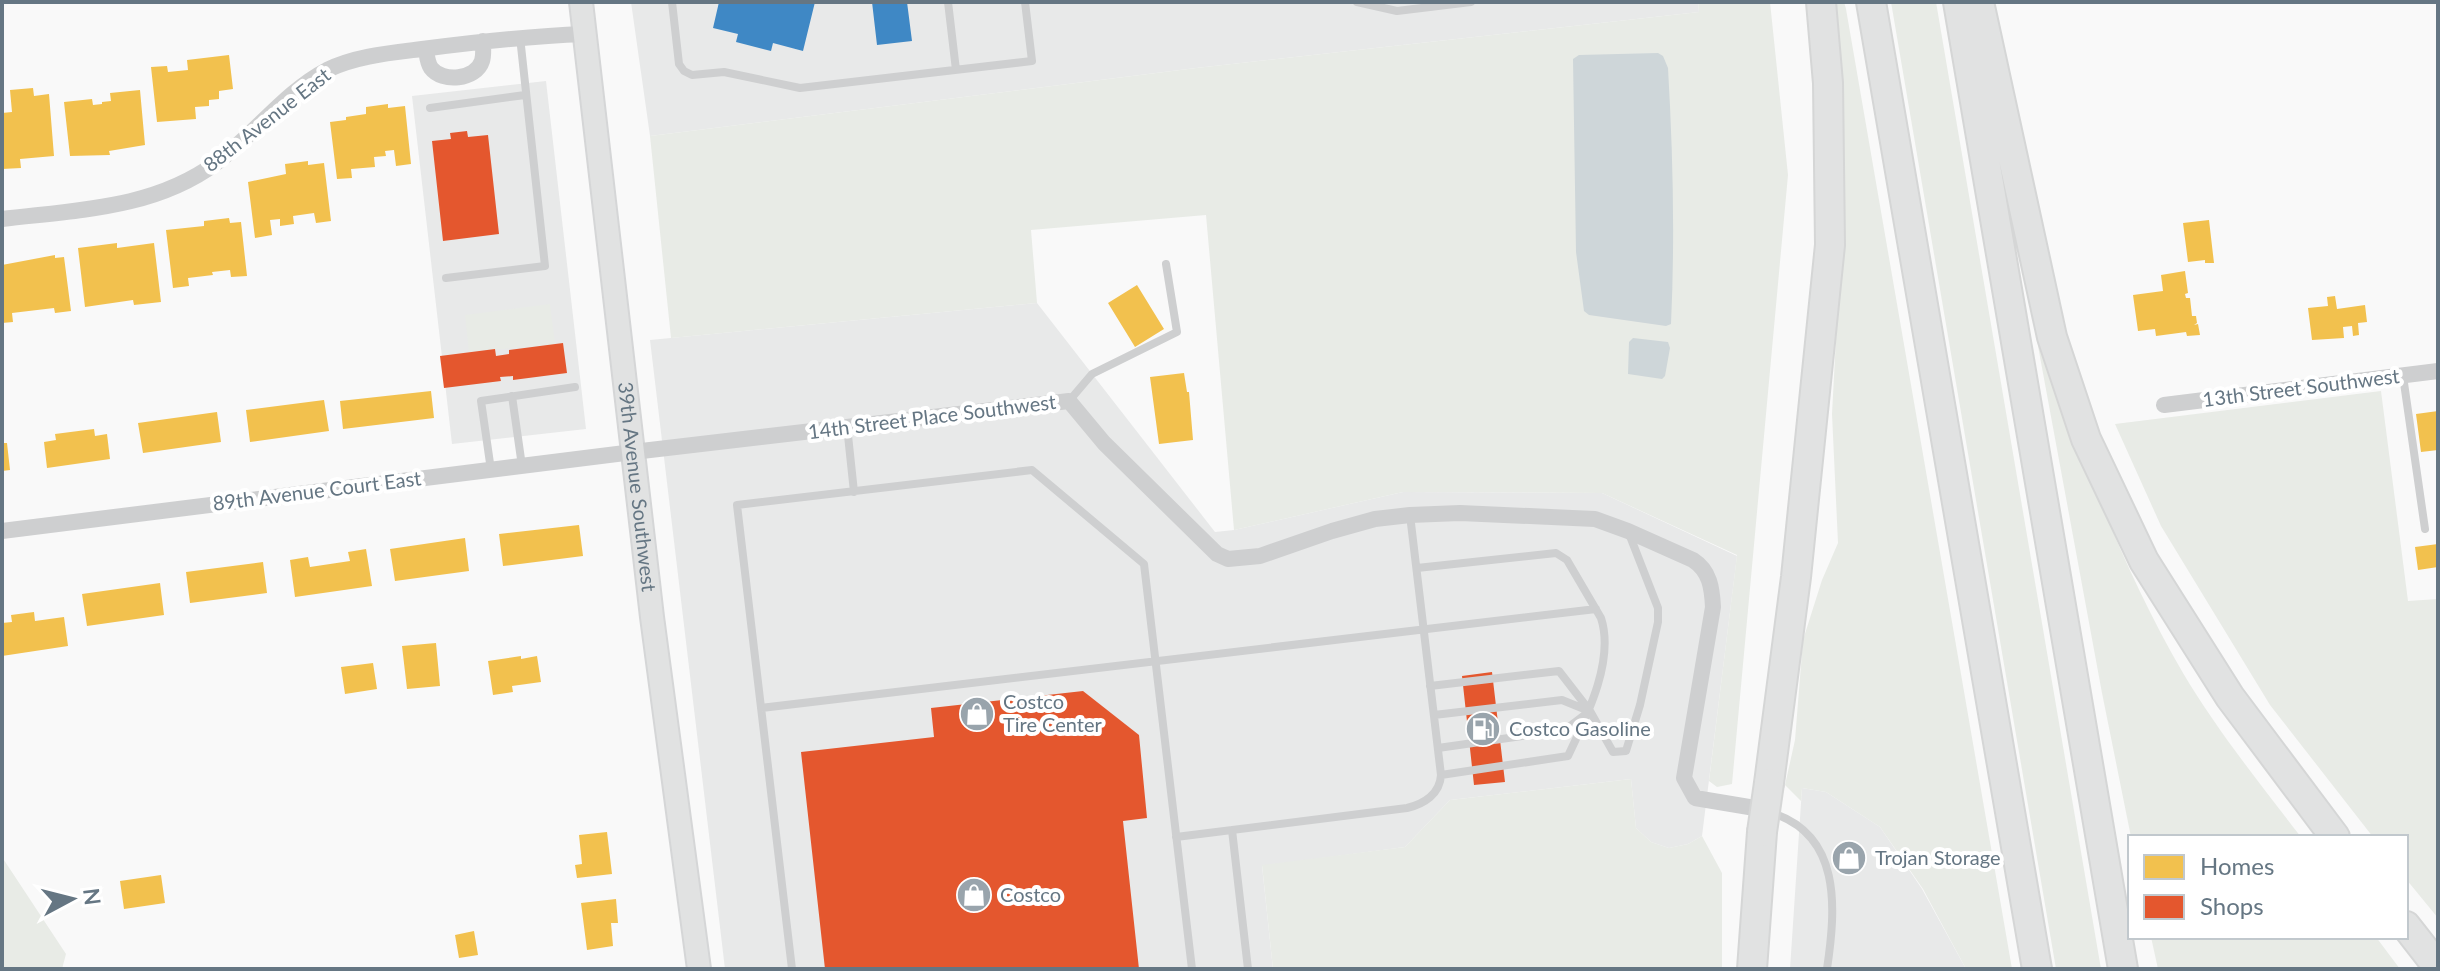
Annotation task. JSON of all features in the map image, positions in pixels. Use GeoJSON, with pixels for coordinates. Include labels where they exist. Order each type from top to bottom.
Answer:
{"type":"FeatureCollection","features":[{"type":"Feature","properties":{"kind":"highway"},"geometry":{"type":"LineString","coordinates":[[1752,969],[1762,832],[1796,577],[1830,245],[1828,83],[1821,2]]}},
{"type":"Feature","properties":{"kind":"highway"},"geometry":{"type":"LineString","coordinates":[[1871,2],[2037,969]]}},
{"type":"Feature","properties":{"kind":"highway"},"geometry":{"type":"LineString","coordinates":[[1958,2],[2123,969]]}},
{"type":"Feature","properties":{"kind":"highway"},"geometry":{"type":"LineString","coordinates":[[1979,2],[2052,337],[2086,439],[2144,561],[2230,697],[2334,835]]}},
{"type":"Feature","properties":{"kind":"highway"},"geometry":{"type":"LineString","coordinates":[[2408,929],[2438,967]]}},
{"type":"Feature","properties":{"kind":"main road","name":"39th Avenue Southwest"},"geometry":{"type":"LineString","coordinates":[[581,2],[633,452],[699,969]]}},
{"type":"Feature","properties":{"kind":"street","name":"88th Avenue East"},"geometry":{"type":"LineString","coordinates":[[2,219],[111,205],[169,190],[217,162],[309,82],[345,63],[379,55],[483,41],[584,34]]}},
{"type":"Feature","properties":{"kind":"street"},"geometry":{"type":"LineString","coordinates":[[426,49],[435,73],[464,76],[480,66],[483,41]]}},
{"type":"Feature","properties":{"kind":"street","name":"13th Street Southwest"},"geometry":{"type":"LineString","coordinates":[[2164,405],[2438,371]]}},
{"type":"Feature","properties":{"kind":"street","name":"14th Street Place Southwest"},"geometry":{"type":"LineString","coordinates":[[633,452],[1069,401],[1104,443],[1217,554],[1228,559],[1260,556],[1354,524],[1410,515],[1595,519],[1693,560],[1710,580],[1712,618],[1684,778],[1695,798],[1749,807]]}},
{"type":"Feature","properties":{"kind":"street","name":"89th Avenue Court East"},"geometry":{"type":"LineString","coordinates":[[2,531],[633,452]]}},
{"type":"Feature","properties":{"kind":"lane"},"geometry":{"type":"LineString","coordinates":[[672,2],[679,64],[684,71],[692,75],[724,72],[800,88],[1032,61],[1025,2]]}},
{"type":"Feature","properties":{"kind":"lane"},"geometry":{"type":"LineString","coordinates":[[948,2],[956,70]]}},
{"type":"Feature","properties":{"kind":"lane"},"geometry":{"type":"LineString","coordinates":[[1357,2],[1397,11],[1471,2]]}},
{"type":"Feature","properties":{"kind":"lane"},"geometry":{"type":"LineString","coordinates":[[446,278],[545,266],[520,37]]}},
{"type":"Feature","properties":{"kind":"lane"},"geometry":{"type":"LineString","coordinates":[[430,108],[525,95]]}},
{"type":"Feature","properties":{"kind":"lane"},"geometry":{"type":"LineString","coordinates":[[1069,401],[1092,374],[1177,332],[1166,264]]}},
{"type":"Feature","properties":{"kind":"lane"},"geometry":{"type":"LineString","coordinates":[[2402,375],[2425,529]]}},
{"type":"Feature","properties":{"kind":"lane"},"geometry":{"type":"LineString","coordinates":[[491,470],[481,401],[575,387]]}},
{"type":"Feature","properties":{"kind":"lane"},"geometry":{"type":"LineString","coordinates":[[512,396],[522,466]]}},
{"type":"Feature","properties":{"kind":"lane"},"geometry":{"type":"LineString","coordinates":[[847,426],[854,492]]}},
{"type":"Feature","properties":{"kind":"lane"},"geometry":{"type":"LineString","coordinates":[[792,969],[737,505],[1032,470],[1144,564],[1192,969]]}},
{"type":"Feature","properties":{"kind":"lane"},"geometry":{"type":"LineString","coordinates":[[1176,837],[1417,805],[1438,788],[1441,775],[1410,515]]}},
{"type":"Feature","properties":{"kind":"lane"},"geometry":{"type":"LineString","coordinates":[[1430,686],[1559,671],[1590,711],[1613,752],[1626,751],[1640,705],[1658,622],[1658,608],[1628,531]]}},
{"type":"Feature","properties":{"kind":"lane"},"geometry":{"type":"LineString","coordinates":[[1417,568],[1556,553],[1567,560],[1604,628],[1602,665],[1590,711],[1568,756],[1441,775]]}},
{"type":"Feature","properties":{"kind":"lane"},"geometry":{"type":"LineString","coordinates":[[761,708],[1596,609]]}},
{"type":"Feature","properties":{"kind":"lane"},"geometry":{"type":"LineString","coordinates":[[1434,715],[1562,700],[1590,711]]}},
{"type":"Feature","properties":{"kind":"lane"},"geometry":{"type":"LineString","coordinates":[[1438,748],[1565,730],[1590,711]]}},
{"type":"Feature","properties":{"kind":"lane","name":"14th Street Place Southwest"},"geometry":{"type":"LineString","coordinates":[[1749,807],[1794,822],[1821,852],[1830,879],[1834,912],[1827,969]]}},
{"type":"Feature","properties":{"kind":"lane"},"geometry":{"type":"LineString","coordinates":[[1232,830],[1248,969]]}},
{"type":"Feature","properties":{"kind":"shaded area"},"geometry":{"type":"Polygon","coordinates":[[[631,2],[1698,2],[1699,12],[1196,68],[650,136],[631,2]]]}},
{"type":"Feature","properties":{"kind":"shaded area"},"geometry":{"type":"Polygon","coordinates":[[[1698,2],[1770,2],[1788,175],[1732,784],[1717,787],[1709,781],[1737,555],[1602,493],[1403,492],[1234,530],[1206,215],[1031,230],[1037,303],[671,338],[650,136],[1196,68],[1699,12],[1698,2]]]}},
{"type":"Feature","properties":{"kind":"shaded area"},"geometry":{"type":"Polygon","coordinates":[[[1836,2],[1844,2],[1846,9],[2012,969],[1966,969],[1923,889],[1880,827],[1826,792],[1802,788],[1801,801],[1785,785],[1795,740],[1803,640],[1822,580],[1838,543],[1832,414],[1841,245],[1842,86],[1836,2]]]}},
{"type":"Feature","properties":{"kind":"shaded area"},"geometry":{"type":"Polygon","coordinates":[[[1891,2],[1936,2],[2101,969],[2056,969],[1891,2]]]}},
{"type":"Feature","properties":{"kind":"shaded area"},"geometry":{"type":"Polygon","coordinates":[[[1658,53],[1663,56],[1668,68],[1672,164],[1671,324],[1666,326],[1589,315],[1584,311],[1576,252],[1573,59],[1579,55],[1658,53]]]}},
{"type":"Feature","properties":{"kind":"shaded area"},"geometry":{"type":"Polygon","coordinates":[[[546,81],[586,429],[452,444],[412,96],[546,81]]]}},
{"type":"Feature","properties":{"kind":"shaded area"},"geometry":{"type":"Polygon","coordinates":[[[1037,303],[1215,532],[1403,492],[1602,493],[1737,556],[1702,836],[1688,844],[1669,848],[1651,842],[1636,828],[1631,779],[1450,800],[1405,847],[1262,866],[1273,969],[725,969],[650,340],[1037,303]]]}},
{"type":"Feature","properties":{"kind":"shaded area"},"geometry":{"type":"Polygon","coordinates":[[[550,304],[555,344],[469,352],[465,315],[550,304]]]}},
{"type":"Feature","properties":{"kind":"shaded area"},"geometry":{"type":"Polygon","coordinates":[[[2033,319],[2099,499],[2160,631],[2210,715],[2299,835],[2131,835],[2033,319]]]}},
{"type":"Feature","properties":{"kind":"shaded area"},"geometry":{"type":"Polygon","coordinates":[[[1633,338],[1668,342],[1670,348],[1662,379],[1628,374],[1629,342],[1633,338]]]}},
{"type":"Feature","properties":{"kind":"shaded area"},"geometry":{"type":"Polygon","coordinates":[[[2381,391],[2408,601],[2438,599],[2438,918],[2408,881],[2408,835],[2371,835],[2270,705],[2161,526],[2115,424],[2381,391]]]}},
{"type":"Feature","properties":{"kind":"shaded area"},"geometry":{"type":"Polygon","coordinates":[[[1631,779],[1636,828],[1651,842],[1669,848],[1688,844],[1702,836],[1722,873],[1722,969],[1273,969],[1262,865],[1405,847],[1450,800],[1631,779]]]}},
{"type":"Feature","properties":{"kind":"shaded area","name":"Trojan Storage"},"geometry":{"type":"Polygon","coordinates":[[[1802,788],[1826,792],[1880,827],[1922,889],[1966,969],[1790,969],[1802,788]]]}},
{"type":"Feature","properties":{"kind":"shaded area"},"geometry":{"type":"Polygon","coordinates":[[[2,857],[66,954],[62,969],[2,969],[2,857]]]}},
{"type":"Feature","properties":{"kind":"shaded area"},"geometry":{"type":"Polygon","coordinates":[[[2151,939],[2378,939],[2400,969],[2158,969],[2151,939]]]}},
{"type":"Feature","properties":{"kind":"building: Homes"},"geometry":{"type":"Polygon","coordinates":[[[229,55],[233,89],[219,91],[219,99],[209,100],[209,106],[195,107],[196,119],[157,122],[151,67],[167,66],[168,72],[188,70],[187,60],[229,55]]]}},
{"type":"Feature","properties":{"kind":"building: Homes"},"geometry":{"type":"Polygon","coordinates":[[[33,88],[34,96],[49,94],[54,156],[20,159],[21,168],[2,169],[2,113],[12,112],[10,90],[33,88]]]}},
{"type":"Feature","properties":{"kind":"building: Homes"},"geometry":{"type":"Polygon","coordinates":[[[140,90],[145,145],[109,151],[110,155],[70,156],[64,102],[92,99],[93,105],[102,104],[111,101],[110,93],[140,90]]]}},
{"type":"Feature","properties":{"kind":"building: Homes"},"geometry":{"type":"Polygon","coordinates":[[[388,104],[388,108],[405,106],[411,164],[396,166],[394,150],[385,151],[386,156],[374,157],[375,167],[351,169],[352,178],[337,179],[330,122],[366,114],[366,107],[388,104]]]}},
{"type":"Feature","properties":{"kind":"building: Homes"},"geometry":{"type":"Polygon","coordinates":[[[308,161],[308,165],[324,163],[331,221],[316,223],[314,213],[293,216],[294,224],[280,226],[280,219],[270,220],[272,235],[255,238],[248,182],[286,174],[285,164],[308,161]]]}},
{"type":"Feature","properties":{"kind":"building: Homes"},"geometry":{"type":"Polygon","coordinates":[[[229,218],[230,223],[241,222],[247,276],[231,277],[230,270],[212,272],[213,275],[188,278],[189,286],[173,288],[166,230],[204,226],[204,221],[229,218]]]}},
{"type":"Feature","properties":{"kind":"building: Homes"},"geometry":{"type":"Polygon","coordinates":[[[2209,220],[2214,263],[2205,263],[2205,260],[2188,262],[2183,223],[2209,220]]]}},
{"type":"Feature","properties":{"kind":"building: Homes"},"geometry":{"type":"Polygon","coordinates":[[[117,243],[117,248],[154,243],[161,302],[134,305],[133,300],[85,307],[78,248],[117,243]]]}},
{"type":"Feature","properties":{"kind":"building: Homes"},"geometry":{"type":"Polygon","coordinates":[[[55,255],[55,258],[64,257],[71,311],[55,313],[54,308],[12,313],[13,322],[2,323],[2,265],[55,255]]]}},
{"type":"Feature","properties":{"kind":"building: Homes"},"geometry":{"type":"Polygon","coordinates":[[[2185,271],[2188,293],[2185,294],[2186,298],[2190,298],[2192,316],[2196,316],[2197,323],[2194,325],[2198,324],[2200,335],[2187,336],[2186,332],[2156,336],[2155,329],[2138,331],[2133,295],[2163,291],[2161,275],[2185,271]]]}},
{"type":"Feature","properties":{"kind":"building: Homes"},"geometry":{"type":"Polygon","coordinates":[[[1137,285],[1164,329],[1135,347],[1108,303],[1137,285]]]}},
{"type":"Feature","properties":{"kind":"building: Homes"},"geometry":{"type":"Polygon","coordinates":[[[2335,296],[2337,309],[2365,305],[2367,322],[2358,323],[2359,335],[2353,336],[2352,326],[2343,327],[2344,338],[2312,340],[2308,308],[2328,306],[2327,297],[2335,296]]]}},
{"type":"Feature","properties":{"kind":"building: Homes"},"geometry":{"type":"Polygon","coordinates":[[[1184,373],[1189,392],[1193,440],[1159,444],[1150,377],[1184,373]]]}},
{"type":"Feature","properties":{"kind":"building: Homes"},"geometry":{"type":"Polygon","coordinates":[[[431,391],[434,418],[343,429],[340,401],[431,391]]]}},
{"type":"Feature","properties":{"kind":"building: Homes"},"geometry":{"type":"Polygon","coordinates":[[[324,400],[329,431],[250,442],[246,410],[324,400]]]}},
{"type":"Feature","properties":{"kind":"building: Homes"},"geometry":{"type":"Polygon","coordinates":[[[2438,411],[2438,450],[2421,452],[2416,414],[2438,411]]]}},
{"type":"Feature","properties":{"kind":"building: Homes"},"geometry":{"type":"Polygon","coordinates":[[[217,412],[221,442],[143,453],[138,423],[217,412]]]}},
{"type":"Feature","properties":{"kind":"building: Homes"},"geometry":{"type":"Polygon","coordinates":[[[94,429],[95,436],[107,434],[110,459],[47,468],[44,442],[56,440],[55,434],[94,429]]]}},
{"type":"Feature","properties":{"kind":"building: Homes"},"geometry":{"type":"Polygon","coordinates":[[[2,443],[7,443],[10,470],[2,471],[2,443]]]}},
{"type":"Feature","properties":{"kind":"building: Homes"},"geometry":{"type":"Polygon","coordinates":[[[579,525],[583,556],[503,566],[499,534],[579,525]]]}},
{"type":"Feature","properties":{"kind":"building: Homes"},"geometry":{"type":"Polygon","coordinates":[[[465,538],[469,571],[395,581],[390,549],[465,538]]]}},
{"type":"Feature","properties":{"kind":"building: Homes"},"geometry":{"type":"Polygon","coordinates":[[[2438,544],[2438,567],[2418,570],[2415,547],[2438,544]]]}},
{"type":"Feature","properties":{"kind":"building: Homes"},"geometry":{"type":"Polygon","coordinates":[[[366,549],[372,586],[295,597],[290,560],[308,557],[310,567],[350,561],[348,552],[366,549]]]}},
{"type":"Feature","properties":{"kind":"building: Homes"},"geometry":{"type":"Polygon","coordinates":[[[263,562],[267,593],[190,603],[186,572],[263,562]]]}},
{"type":"Feature","properties":{"kind":"building: Homes"},"geometry":{"type":"Polygon","coordinates":[[[160,583],[164,615],[87,626],[82,594],[160,583]]]}},
{"type":"Feature","properties":{"kind":"building: Homes"},"geometry":{"type":"Polygon","coordinates":[[[34,612],[35,621],[64,617],[68,646],[2,656],[2,623],[12,622],[11,615],[34,612]]]}},
{"type":"Feature","properties":{"kind":"building: Homes"},"geometry":{"type":"Polygon","coordinates":[[[436,643],[440,686],[407,689],[402,646],[436,643]]]}},
{"type":"Feature","properties":{"kind":"building: Homes"},"geometry":{"type":"Polygon","coordinates":[[[521,656],[521,659],[537,656],[541,682],[512,686],[513,692],[493,695],[488,661],[521,656]]]}},
{"type":"Feature","properties":{"kind":"building: Homes"},"geometry":{"type":"Polygon","coordinates":[[[373,663],[377,689],[345,694],[341,667],[373,663]]]}},
{"type":"Feature","properties":{"kind":"building: Homes"},"geometry":{"type":"Polygon","coordinates":[[[607,832],[612,874],[577,878],[575,865],[582,864],[579,835],[607,832]]]}},
{"type":"Feature","properties":{"kind":"building: Homes"},"geometry":{"type":"Polygon","coordinates":[[[161,875],[165,903],[124,909],[120,881],[161,875]]]}},
{"type":"Feature","properties":{"kind":"building: Homes"},"geometry":{"type":"Polygon","coordinates":[[[616,899],[618,923],[611,923],[613,946],[587,950],[581,903],[616,899]]]}},
{"type":"Feature","properties":{"kind":"building: Homes"},"geometry":{"type":"Polygon","coordinates":[[[474,931],[478,955],[459,958],[455,935],[474,931]]]}},
{"type":"Feature","properties":{"kind":"building: Shops"},"geometry":{"type":"Polygon","coordinates":[[[467,131],[468,137],[488,135],[499,234],[443,241],[432,141],[451,139],[450,133],[467,131]]]}},
{"type":"Feature","properties":{"kind":"building: Shops"},"geometry":{"type":"Polygon","coordinates":[[[563,343],[567,373],[513,380],[513,376],[500,377],[501,381],[444,388],[440,356],[495,349],[496,356],[509,354],[509,350],[563,343]]]}},
{"type":"Feature","properties":{"kind":"building: Shops","name":"Costco Gasoline"},"geometry":{"type":"Polygon","coordinates":[[[1492,672],[1505,782],[1474,785],[1462,676],[1492,672]]]}},
{"type":"Feature","properties":{"kind":"building: Shops","name":"Costco"},"geometry":{"type":"Polygon","coordinates":[[[1083,691],[1139,735],[1147,818],[1123,821],[1139,969],[825,969],[801,752],[934,737],[931,708],[1083,691]]]}},
{"type":"Feature","properties":{"kind":"building: Schools"},"geometry":{"type":"Polygon","coordinates":[[[719,2],[815,2],[803,51],[773,43],[771,51],[736,42],[738,34],[713,28],[719,2]]]}},
{"type":"Feature","properties":{"kind":"building: Schools"},"geometry":{"type":"Polygon","coordinates":[[[872,2],[907,2],[912,41],[877,45],[872,2]]]}},
{"type":"Feature","properties":{"kind":"place","name":"Costco Tire Center"},"geometry":{"type":"Point","coordinates":[977,714]}},
{"type":"Feature","properties":{"kind":"place","name":"Costco Gasoline"},"geometry":{"type":"Point","coordinates":[1483,729]}},
{"type":"Feature","properties":{"kind":"place","name":"Trojan Storage"},"geometry":{"type":"Point","coordinates":[1849,858]}},
{"type":"Feature","properties":{"kind":"place","name":"Costco"},"geometry":{"type":"Point","coordinates":[974,895]}}]}
